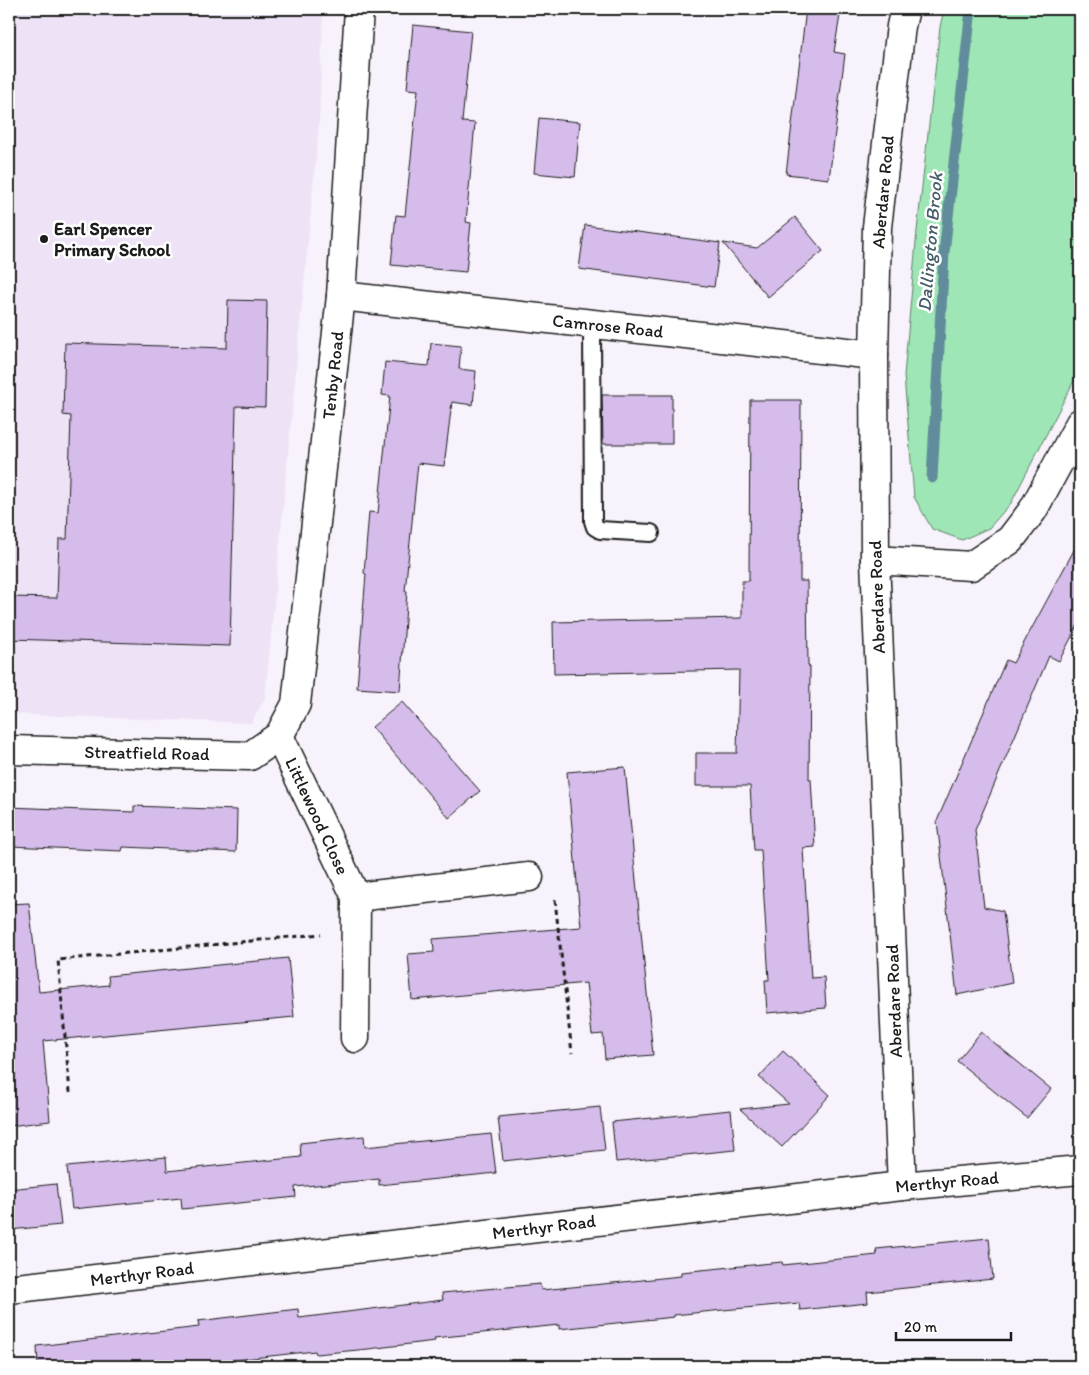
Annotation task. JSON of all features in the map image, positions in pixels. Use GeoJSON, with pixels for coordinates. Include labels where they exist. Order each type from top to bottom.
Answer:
{"type":"FeatureCollection","features":[{"type":"Feature","properties":{"kind":"street","name":"Tenby Road"},"geometry":{"type":"LineString","coordinates":[[279,736],[296,704],[341,296],[359,9]]}},
{"type":"Feature","properties":{"kind":"street","name":"Aberdare Road"},"geometry":{"type":"LineString","coordinates":[[902,1186],[874,560],[874,355],[877,227],[901,26],[905,9]]}},
{"type":"Feature","properties":{"kind":"street","name":"Camrose Road"},"geometry":{"type":"LineString","coordinates":[[341,296],[874,355]]}},
{"type":"Feature","properties":{"kind":"street"},"geometry":{"type":"LineString","coordinates":[[874,560],[971,566],[1010,540],[1033,510],[1080,423]]}},
{"type":"Feature","properties":{"kind":"street","name":"Streatfield Road"},"geometry":{"type":"LineString","coordinates":[[9,750],[250,756],[279,736]]}},
{"type":"Feature","properties":{"kind":"street","name":"Littlewood Close"},"geometry":{"type":"LineString","coordinates":[[279,736],[356,897],[355,1038]]}},
{"type":"Feature","properties":{"kind":"street"},"geometry":{"type":"LineString","coordinates":[[356,897],[529,877]]}},
{"type":"Feature","properties":{"kind":"street","name":"Merthyr Road"},"geometry":{"type":"LineString","coordinates":[[9,1289],[902,1186],[1080,1170]]}},
{"type":"Feature","properties":{"kind":"lane"},"geometry":{"type":"LineString","coordinates":[[592,324],[593,521],[595,527],[600,530],[651,533]]}},
{"type":"Feature","properties":{"kind":"path"},"geometry":{"type":"LineString","coordinates":[[529,877],[552,872],[572,1053]]}},
{"type":"Feature","properties":{"kind":"path"},"geometry":{"type":"LineString","coordinates":[[70,1092],[58,960],[356,931]]}},
{"type":"Feature","properties":{"kind":"shaded area"},"geometry":{"type":"Polygon","coordinates":[[[9,9],[323,9],[319,123],[265,698],[251,723],[9,714],[9,9]]]}},
{"type":"Feature","properties":{"kind":"green space"},"geometry":{"type":"Polygon","coordinates":[[[944,9],[1080,9],[1080,369],[1011,503],[989,528],[962,540],[932,529],[914,497],[904,376],[917,231],[940,27],[944,9]]]}},
{"type":"Feature","properties":{"kind":"building"},"geometry":{"type":"Polygon","coordinates":[[[806,9],[841,9],[834,52],[845,54],[829,179],[786,174],[806,9]]]}},
{"type":"Feature","properties":{"kind":"building"},"geometry":{"type":"Polygon","coordinates":[[[413,25],[471,31],[462,122],[475,123],[466,222],[471,223],[466,272],[391,265],[396,215],[405,216],[418,90],[407,89],[413,25]]]}},
{"type":"Feature","properties":{"kind":"building"},"geometry":{"type":"Polygon","coordinates":[[[539,118],[580,122],[575,177],[534,173],[539,118]]]}},
{"type":"Feature","properties":{"kind":"building"},"geometry":{"type":"Polygon","coordinates":[[[795,217],[823,251],[768,297],[723,243],[757,248],[795,217]]]}},
{"type":"Feature","properties":{"kind":"building"},"geometry":{"type":"Polygon","coordinates":[[[585,225],[720,243],[714,287],[579,269],[585,225]]]}},
{"type":"Feature","properties":{"kind":"building"},"geometry":{"type":"Polygon","coordinates":[[[228,300],[267,301],[265,407],[236,406],[230,646],[9,639],[9,597],[57,598],[59,539],[67,539],[71,416],[63,415],[65,343],[227,348],[228,300]]]}},
{"type":"Feature","properties":{"kind":"building"},"geometry":{"type":"Polygon","coordinates":[[[431,343],[461,346],[459,369],[476,371],[473,405],[452,402],[444,466],[418,463],[405,591],[407,591],[400,691],[357,688],[369,512],[378,513],[390,396],[382,395],[385,362],[429,366],[431,343]]]}},
{"type":"Feature","properties":{"kind":"building"},"geometry":{"type":"Polygon","coordinates":[[[602,395],[672,395],[672,444],[603,444],[602,395]]]}},
{"type":"Feature","properties":{"kind":"building"},"geometry":{"type":"Polygon","coordinates":[[[750,400],[801,400],[800,581],[807,581],[808,666],[810,666],[809,779],[811,779],[815,847],[803,848],[811,978],[824,977],[826,1008],[767,1013],[765,980],[769,980],[761,850],[754,850],[750,786],[696,786],[696,753],[737,753],[739,670],[554,674],[553,622],[742,618],[742,581],[749,581],[750,400]]]}},
{"type":"Feature","properties":{"kind":"building"},"geometry":{"type":"Polygon","coordinates":[[[1080,539],[1080,621],[1059,661],[1049,656],[975,830],[984,907],[1003,911],[1012,983],[957,995],[937,821],[1006,660],[1013,663],[1080,539]]]}},
{"type":"Feature","properties":{"kind":"building"},"geometry":{"type":"Polygon","coordinates":[[[402,702],[480,791],[449,818],[372,727],[402,702]]]}},
{"type":"Feature","properties":{"kind":"building"},"geometry":{"type":"Polygon","coordinates":[[[625,767],[653,1055],[605,1059],[603,1034],[592,1035],[586,983],[412,1000],[408,954],[434,952],[433,939],[581,927],[567,772],[625,767]]]}},
{"type":"Feature","properties":{"kind":"building"},"geometry":{"type":"Polygon","coordinates":[[[134,806],[237,810],[236,852],[123,847],[122,851],[9,846],[9,807],[134,812],[134,806]]]}},
{"type":"Feature","properties":{"kind":"building"},"geometry":{"type":"Polygon","coordinates":[[[29,903],[39,992],[109,985],[108,976],[288,958],[294,1017],[43,1041],[50,1121],[9,1126],[9,904],[29,903]]]}},
{"type":"Feature","properties":{"kind":"building"},"geometry":{"type":"Polygon","coordinates":[[[981,1032],[1051,1089],[1027,1118],[957,1061],[981,1032]]]}},
{"type":"Feature","properties":{"kind":"building"},"geometry":{"type":"Polygon","coordinates":[[[783,1051],[830,1095],[782,1147],[740,1109],[789,1104],[759,1077],[783,1051]]]}},
{"type":"Feature","properties":{"kind":"building"},"geometry":{"type":"Polygon","coordinates":[[[600,1107],[605,1150],[503,1161],[498,1117],[600,1107]]]}},
{"type":"Feature","properties":{"kind":"building"},"geometry":{"type":"Polygon","coordinates":[[[731,1110],[735,1150],[616,1162],[612,1122],[731,1110]]]}},
{"type":"Feature","properties":{"kind":"building"},"geometry":{"type":"Polygon","coordinates":[[[491,1134],[496,1173],[379,1185],[379,1179],[295,1187],[296,1197],[182,1209],[181,1198],[72,1209],[67,1167],[166,1157],[167,1171],[301,1157],[300,1143],[364,1136],[365,1147],[491,1134]]]}},
{"type":"Feature","properties":{"kind":"building"},"geometry":{"type":"Polygon","coordinates":[[[56,1184],[61,1225],[9,1230],[9,1189],[56,1184]]]}},
{"type":"Feature","properties":{"kind":"building"},"geometry":{"type":"Polygon","coordinates":[[[989,1238],[993,1279],[867,1292],[868,1303],[800,1310],[799,1303],[674,1315],[674,1317],[559,1329],[559,1325],[434,1338],[435,1341],[368,1349],[316,1354],[315,1351],[181,1366],[38,1366],[37,1346],[199,1327],[198,1321],[298,1309],[299,1318],[443,1300],[442,1293],[540,1284],[541,1290],[613,1283],[681,1276],[681,1272],[782,1262],[783,1265],[877,1255],[876,1249],[989,1238]]]}},
{"type":"Feature","properties":{"kind":"waterway","name":"Dallington Brook"},"geometry":{"type":"LineString","coordinates":[[932,478],[944,253],[971,9]]}},
{"type":"Feature","properties":{"kind":"place","name":"Earl Spencer Primary School"},"geometry":{"type":"Point","coordinates":[44,239]}}]}
